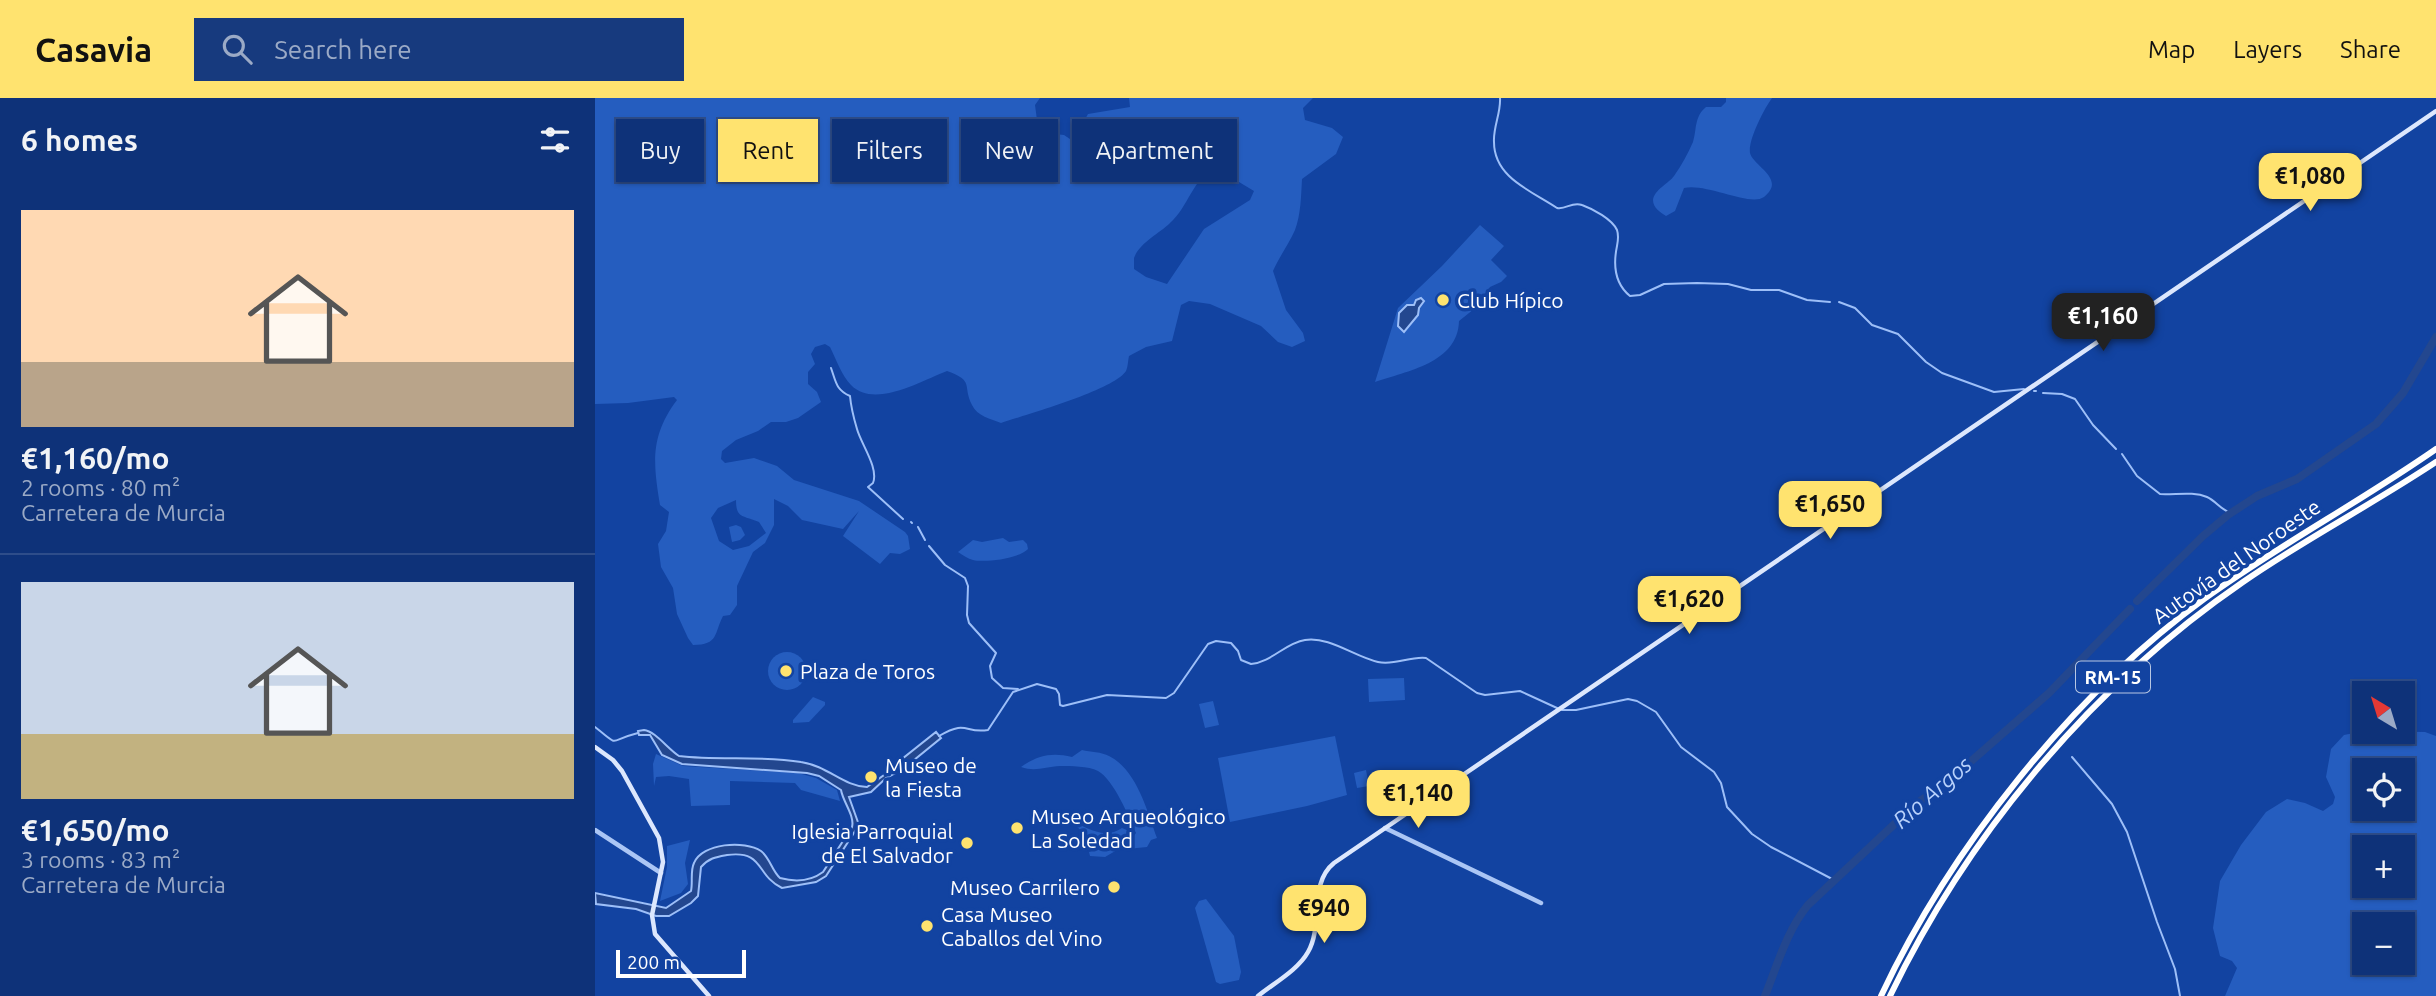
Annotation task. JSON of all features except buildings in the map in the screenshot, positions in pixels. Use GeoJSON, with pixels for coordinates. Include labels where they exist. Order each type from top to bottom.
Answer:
{"type":"FeatureCollection","features":[{"type":"Feature","properties":{"kind":"highway","name":"Autovía del Noroeste"},"geometry":{"type":"LineString","coordinates":[[1881,996],[1927,911],[1991,815],[2057,736],[2115,676],[2150,643],[2211,594],[2436,449]]}},
{"type":"Feature","properties":{"kind":"highway","name":"Autovía del Noroeste"},"geometry":{"type":"LineString","coordinates":[[1891,996],[1935,913],[1997,820],[2076,727],[2117,685],[2191,620],[2242,582],[2331,524],[2436,462]]}},
{"type":"Feature","properties":{"kind":"main road"},"geometry":{"type":"LineString","coordinates":[[1258,996],[1308,952],[1316,924],[1323,873],[1550,715],[2436,111]]}},
{"type":"Feature","properties":{"kind":"main road"},"geometry":{"type":"LineString","coordinates":[[595,747],[619,767],[653,824],[661,848],[661,873],[652,919],[654,932],[709,996]]}},
{"type":"Feature","properties":{"kind":"street"},"geometry":{"type":"LineString","coordinates":[[1385,828],[1541,903]]}},
{"type":"Feature","properties":{"kind":"street"},"geometry":{"type":"LineString","coordinates":[[595,830],[661,873]]}},
{"type":"Feature","properties":{"kind":"shaded area"},"geometry":{"type":"Polygon","coordinates":[[[595,98],[1040,98],[1035,105],[1037,119],[961,119],[961,182],[1058,182],[1058,134],[1072,140],[1072,182],[1199,182],[1176,216],[1141,247],[1134,258],[1134,269],[1146,277],[1167,284],[1204,229],[1250,200],[1254,191],[1237,180],[1237,119],[1085,119],[1088,114],[1130,107],[1129,98],[1313,98],[1303,108],[1305,120],[1332,128],[1343,137],[1336,154],[1302,179],[1297,224],[1273,271],[1286,310],[1303,333],[1305,341],[1292,347],[1278,342],[1261,326],[1210,304],[1189,301],[1181,305],[1172,341],[1146,347],[1129,356],[1126,371],[1118,378],[1088,394],[1001,423],[977,412],[969,398],[965,381],[947,371],[898,391],[885,394],[861,392],[851,385],[842,372],[830,347],[825,344],[815,347],[811,354],[815,364],[808,372],[808,384],[817,392],[821,402],[798,418],[786,422],[771,422],[736,440],[722,451],[721,459],[725,463],[754,458],[777,466],[794,480],[859,501],[905,532],[910,549],[900,554],[890,553],[880,564],[843,536],[859,511],[843,529],[802,520],[788,506],[774,499],[774,525],[765,543],[753,552],[737,586],[737,605],[730,615],[723,616],[714,637],[707,643],[693,645],[688,638],[677,614],[673,588],[661,567],[658,544],[666,531],[669,512],[660,505],[656,450],[662,426],[677,400],[674,397],[595,404],[595,98]],[[736,500],[718,508],[711,518],[719,541],[733,550],[749,546],[766,533],[759,522],[739,513],[736,500]]]}},
{"type":"Feature","properties":{"kind":"shaded area"},"geometry":{"type":"Polygon","coordinates":[[[1726,98],[1772,98],[1757,125],[1750,147],[1752,158],[1770,179],[1770,190],[1764,197],[1749,199],[1693,187],[1684,188],[1675,211],[1666,216],[1653,203],[1654,196],[1674,176],[1682,163],[1693,142],[1702,111],[1706,107],[1721,107],[1726,98]]]}},
{"type":"Feature","properties":{"kind":"shaded area","name":"Club Hípico"},"geometry":{"type":"Polygon","coordinates":[[[1480,225],[1504,246],[1491,260],[1507,276],[1490,287],[1474,309],[1459,321],[1450,347],[1440,356],[1415,369],[1375,382],[1398,308],[1480,225]]]}},
{"type":"Feature","properties":{"kind":"shaded area"},"geometry":{"type":"Polygon","coordinates":[[[1421,298],[1424,301],[1418,315],[1404,332],[1398,326],[1399,313],[1407,305],[1414,305],[1416,300],[1421,298]]]}},
{"type":"Feature","properties":{"kind":"shaded area"},"geometry":{"type":"Polygon","coordinates":[[[729,527],[741,527],[745,535],[732,542],[729,527]]]}},
{"type":"Feature","properties":{"kind":"shaded area"},"geometry":{"type":"Polygon","coordinates":[[[1003,538],[1009,542],[1023,540],[1028,549],[1011,557],[986,561],[971,559],[958,552],[973,540],[982,542],[1003,538]]]}},
{"type":"Feature","properties":{"kind":"shaded area"},"geometry":{"type":"Polygon","coordinates":[[[787,652],[801,657],[806,671],[801,685],[787,690],[773,685],[768,671],[773,657],[787,652]]]}},
{"type":"Feature","properties":{"kind":"shaded area"},"geometry":{"type":"Polygon","coordinates":[[[1404,678],[1405,700],[1369,702],[1368,679],[1404,678]]]}},
{"type":"Feature","properties":{"kind":"shaded area"},"geometry":{"type":"Polygon","coordinates":[[[813,697],[825,702],[825,705],[809,722],[793,723],[793,720],[813,697]]]}},
{"type":"Feature","properties":{"kind":"shaded area"},"geometry":{"type":"Polygon","coordinates":[[[1213,701],[1219,725],[1205,728],[1199,704],[1213,701]]]}},
{"type":"Feature","properties":{"kind":"shaded area"},"geometry":{"type":"Polygon","coordinates":[[[644,730],[653,734],[679,756],[801,762],[819,767],[850,783],[867,787],[936,732],[941,738],[871,792],[849,797],[859,825],[826,876],[816,882],[782,888],[773,883],[748,856],[719,856],[701,867],[698,896],[691,903],[669,916],[656,916],[636,909],[596,904],[595,893],[666,908],[691,891],[693,866],[699,856],[725,845],[745,845],[761,851],[780,878],[808,879],[823,872],[852,823],[841,790],[819,776],[682,764],[662,755],[650,735],[639,735],[638,731],[644,730]]]}},
{"type":"Feature","properties":{"kind":"shaded area"},"geometry":{"type":"Polygon","coordinates":[[[2415,732],[2436,736],[2436,996],[2225,996],[2237,968],[2232,961],[2220,956],[2213,928],[2220,881],[2241,845],[2266,812],[2287,799],[2323,811],[2333,804],[2335,797],[2326,777],[2331,749],[2344,735],[2352,733],[2352,744],[2415,744],[2415,732]]]}},
{"type":"Feature","properties":{"kind":"shaded area"},"geometry":{"type":"Polygon","coordinates":[[[1335,736],[1347,795],[1230,822],[1218,758],[1335,736]]]}},
{"type":"Feature","properties":{"kind":"shaded area"},"geometry":{"type":"Polygon","coordinates":[[[1082,750],[1109,756],[1119,762],[1134,781],[1157,838],[1151,840],[1147,847],[1117,850],[1105,857],[1090,856],[1089,852],[1133,837],[1136,833],[1110,782],[1098,771],[1084,767],[1021,767],[1039,757],[1072,757],[1082,750]]]}},
{"type":"Feature","properties":{"kind":"shaded area"},"geometry":{"type":"Polygon","coordinates":[[[656,754],[683,766],[798,773],[816,778],[837,790],[840,801],[801,790],[795,783],[730,781],[730,805],[691,806],[689,779],[656,777],[654,786],[653,764],[656,754]]]}},
{"type":"Feature","properties":{"kind":"shaded area"},"geometry":{"type":"Polygon","coordinates":[[[1366,770],[1369,786],[1357,788],[1354,773],[1366,770]]]}},
{"type":"Feature","properties":{"kind":"shaded area"},"geometry":{"type":"Polygon","coordinates":[[[1068,819],[1101,833],[1115,832],[1122,828],[1129,831],[1128,835],[1100,841],[1090,838],[1068,819]]]}},
{"type":"Feature","properties":{"kind":"shaded area"},"geometry":{"type":"Polygon","coordinates":[[[690,840],[685,863],[688,884],[681,893],[660,901],[667,867],[667,846],[690,840]]]}},
{"type":"Feature","properties":{"kind":"shaded area"},"geometry":{"type":"Polygon","coordinates":[[[1206,899],[1234,936],[1241,972],[1239,980],[1220,984],[1216,982],[1195,908],[1199,901],[1206,899]]]}},
{"type":"Feature","properties":{"kind":"waterway"},"geometry":{"type":"LineString","coordinates":[[1500,98],[1494,142],[1500,165],[1516,182],[1557,208],[1578,204],[1611,222],[1618,234],[1616,273],[1630,296],[1640,295],[1664,284],[1697,283],[1728,284],[1751,290],[1779,290],[1807,300],[1830,302]]}},
{"type":"Feature","properties":{"kind":"waterway"},"geometry":{"type":"LineString","coordinates":[[1839,302],[1855,308],[1872,325],[1898,334],[1926,362],[1942,373],[1994,392],[2024,389]]}},
{"type":"Feature","properties":{"kind":"waterway","name":"Río Argos"},"geometry":{"type":"LineString","coordinates":[[2137,601],[2228,515],[2257,496],[2297,479],[2376,424],[2403,393],[2436,337]]}},
{"type":"Feature","properties":{"kind":"waterway"},"geometry":{"type":"LineString","coordinates":[[831,368],[839,388],[850,396],[857,429],[872,463],[874,477],[873,483],[868,487],[903,519]]}},
{"type":"Feature","properties":{"kind":"waterway"},"geometry":{"type":"LineString","coordinates":[[2043,393],[2062,394],[2075,399],[2093,425],[2116,449]]}},
{"type":"Feature","properties":{"kind":"waterway"},"geometry":{"type":"LineString","coordinates":[[2122,454],[2137,476],[2160,494],[2202,495],[2231,513]]}},
{"type":"Feature","properties":{"kind":"waterway"},"geometry":{"type":"LineString","coordinates":[[918,527],[925,540]]}},
{"type":"Feature","properties":{"kind":"waterway"},"geometry":{"type":"LineString","coordinates":[[929,546],[945,565],[965,578],[968,586],[969,623],[996,653],[990,666],[992,678],[1003,688],[1018,689]]}},
{"type":"Feature","properties":{"kind":"waterway","name":"Río Argos"},"geometry":{"type":"LineString","coordinates":[[1765,996],[1788,937],[1808,905],[1917,803],[1945,784],[2049,693],[2130,609]]}},
{"type":"Feature","properties":{"kind":"waterway"},"geometry":{"type":"LineString","coordinates":[[939,736],[956,728],[988,730],[1013,692],[1037,684],[1056,689],[1060,705],[1063,706],[1107,695],[1166,698],[1174,693],[1208,644],[1216,641],[1231,643],[1241,660],[1251,664],[1259,663],[1305,640],[1333,644],[1378,662],[1426,658],[1477,693],[1485,695],[1520,691],[1557,708]]}},
{"type":"Feature","properties":{"kind":"waterway"},"geometry":{"type":"LineString","coordinates":[[1562,710],[1576,710],[1628,699],[1656,712],[1681,747],[1714,772],[1721,783],[1727,807],[1752,834],[1834,880]]}},
{"type":"Feature","properties":{"kind":"waterway"},"geometry":{"type":"LineString","coordinates":[[595,727],[615,741],[638,733]]}},
{"type":"Feature","properties":{"kind":"waterway"},"geometry":{"type":"LineString","coordinates":[[2072,757],[2112,804],[2127,832],[2175,969],[2180,996]]}},
{"type":"Feature","properties":{"kind":"place","name":"Club Hípico"},"geometry":{"type":"Point","coordinates":[1443,300]}},
{"type":"Feature","properties":{"kind":"place","name":"Plaza de Toros"},"geometry":{"type":"Point","coordinates":[786,671]}},
{"type":"Feature","properties":{"kind":"place","name":"Museo de la Fiesta"},"geometry":{"type":"Point","coordinates":[871,777]}},
{"type":"Feature","properties":{"kind":"place","name":"Museo Arqueológico La Soledad"},"geometry":{"type":"Point","coordinates":[1017,828]}},
{"type":"Feature","properties":{"kind":"place","name":"Iglesia Parroquial de El Salvador"},"geometry":{"type":"Point","coordinates":[967,843]}},
{"type":"Feature","properties":{"kind":"place","name":"Museo Carrilero"},"geometry":{"type":"Point","coordinates":[1114,887]}},
{"type":"Feature","properties":{"kind":"place","name":"Casa Museo Caballos del Vino"},"geometry":{"type":"Point","coordinates":[927,926]}}]}
